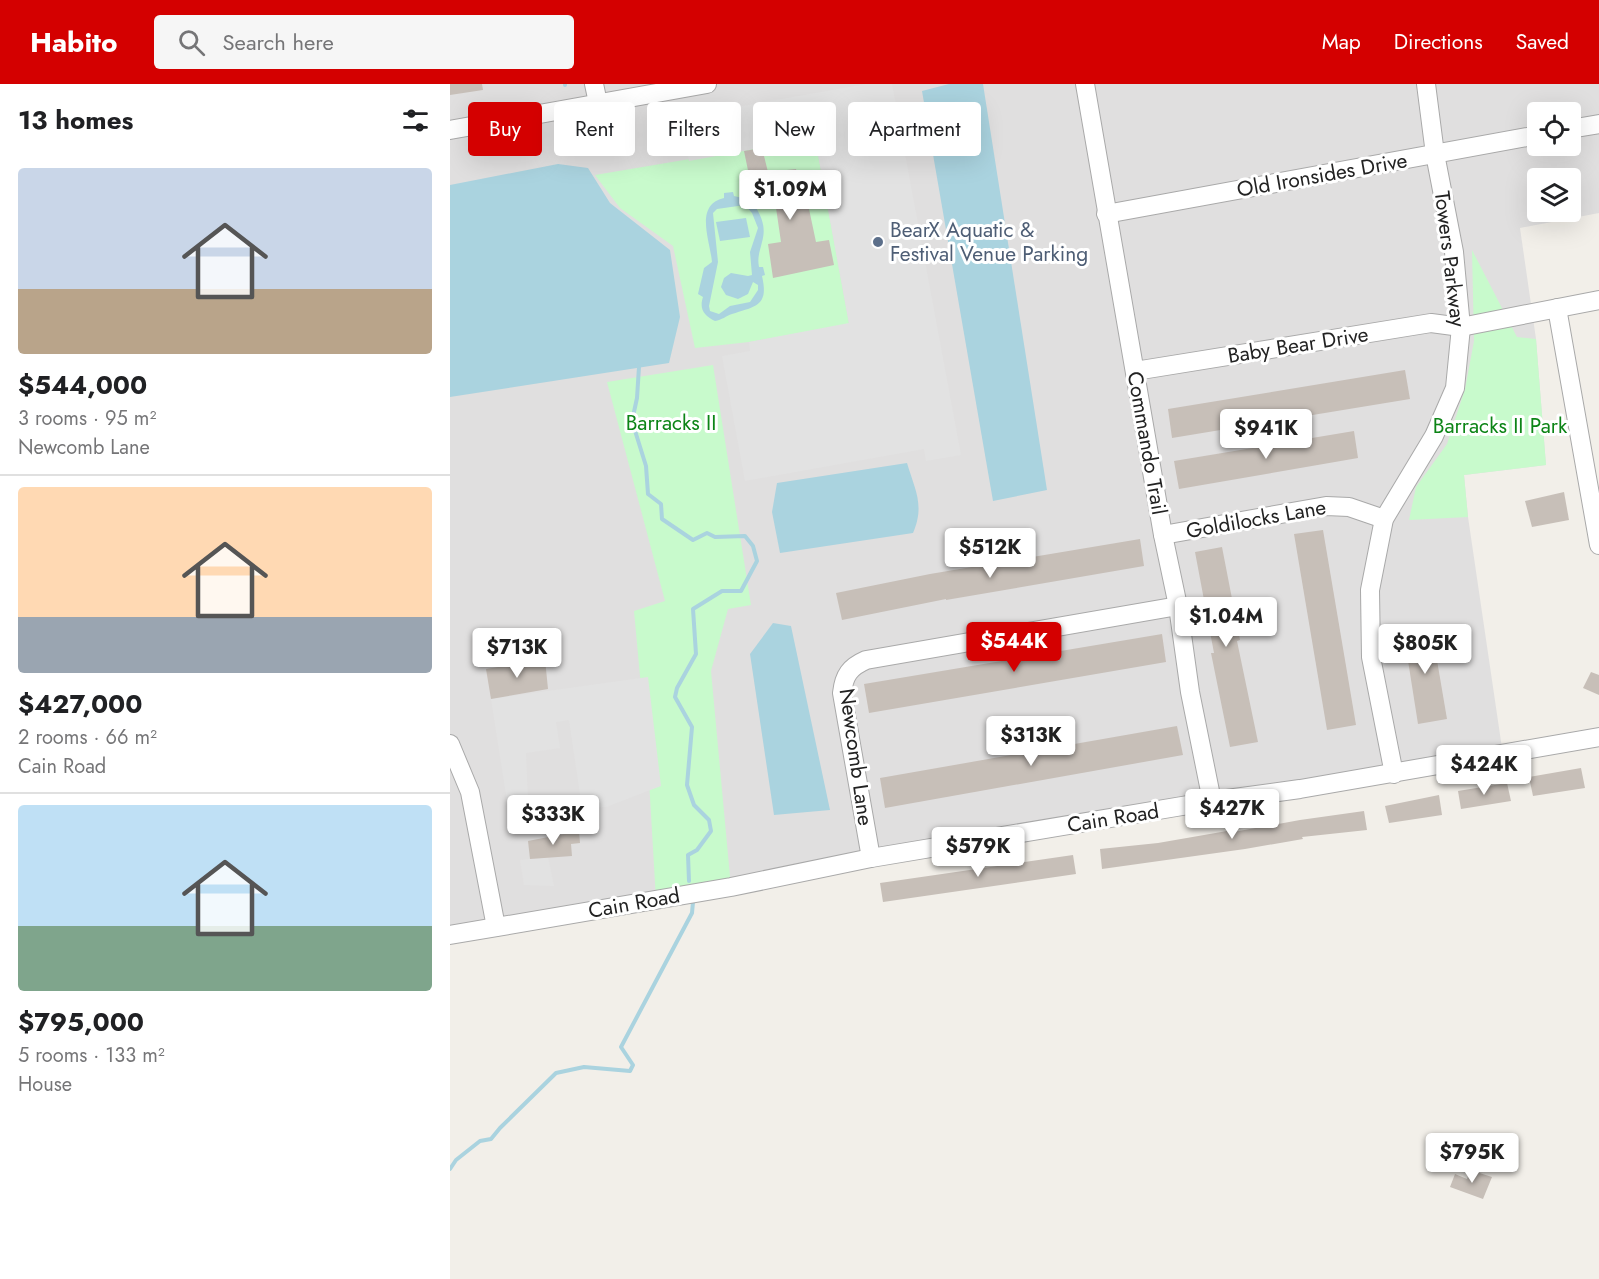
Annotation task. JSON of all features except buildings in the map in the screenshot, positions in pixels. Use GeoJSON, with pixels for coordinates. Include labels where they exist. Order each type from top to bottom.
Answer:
{"type":"FeatureCollection","features":[{"type":"Feature","properties":{"kind":"street"},"geometry":{"type":"LineString","coordinates":[[594,84],[598,102]]}},
{"type":"Feature","properties":{"kind":"street"},"geometry":{"type":"LineString","coordinates":[[604,102],[707,84]]}},
{"type":"Feature","properties":{"kind":"street","name":"Commando Trail"},"geometry":{"type":"LineString","coordinates":[[1085,84],[1163,535],[1178,606],[1190,692],[1212,801]]}},
{"type":"Feature","properties":{"kind":"street","name":"Towers Parkway"},"geometry":{"type":"LineString","coordinates":[[1394,774],[1371,657],[1370,590],[1384,519],[1434,436],[1455,388],[1461,327],[1454,252],[1426,84]]}},
{"type":"Feature","properties":{"kind":"street"},"geometry":{"type":"LineString","coordinates":[[450,130],[554,111]]}},
{"type":"Feature","properties":{"kind":"street"},"geometry":{"type":"LineString","coordinates":[[1581,127],[1599,124]]}},
{"type":"Feature","properties":{"kind":"street","name":"Old Ironsides Drive"},"geometry":{"type":"LineString","coordinates":[[1106,214],[1527,137]]}},
{"type":"Feature","properties":{"kind":"street","name":"Baby Bear Drive"},"geometry":{"type":"LineString","coordinates":[[1135,371],[1431,323],[1461,327],[1599,300]]}},
{"type":"Feature","properties":{"kind":"street"},"geometry":{"type":"LineString","coordinates":[[1557,308],[1599,545]]}},
{"type":"Feature","properties":{"kind":"street","name":"Goldilocks Lane"},"geometry":{"type":"LineString","coordinates":[[1163,535],[1326,506],[1349,507],[1384,519]]}},
{"type":"Feature","properties":{"kind":"street","name":"Newcomb Lane"},"geometry":{"type":"LineString","coordinates":[[871,858],[842,693],[848,671],[856,664],[866,660],[1178,606]]}},
{"type":"Feature","properties":{"kind":"street","name":"Cain Road"},"geometry":{"type":"LineString","coordinates":[[450,935],[731,887],[871,858],[1212,801],[1394,774],[1599,737]]}},
{"type":"Feature","properties":{"kind":"street"},"geometry":{"type":"LineString","coordinates":[[450,744],[470,792],[496,927]]}},
{"type":"Feature","properties":{"kind":"shaded area"},"geometry":{"type":"Polygon","coordinates":[[[450,84],[1599,84],[1599,213],[1581,216],[1581,168],[1527,168],[1527,222],[1552,222],[1520,228],[1536,339],[1546,465],[1464,475],[1468,517],[1503,755],[450,935],[450,84]]]}},
{"type":"Feature","properties":{"kind":"shaded area","name":"BearX Aquatic & Festival Venue Parking"},"geometry":{"type":"Polygon","coordinates":[[[866,84],[892,84],[895,102],[848,102],[848,156],[905,156],[961,455],[926,461],[924,449],[745,481],[722,356],[750,351],[749,342],[849,323],[818,156],[836,156],[836,102],[765,102],[866,84]]]}},
{"type":"Feature","properties":{"kind":"shaded area","name":"BearX Aquatic & Festival Venue Parking"},"geometry":{"type":"Polygon","coordinates":[[[753,104],[753,149],[741,152],[741,106],[753,104]]]}},
{"type":"Feature","properties":{"kind":"shaded area","name":"BearX Aquatic & Festival Venue Parking"},"geometry":{"type":"Polygon","coordinates":[[[688,156],[716,156],[689,161],[688,156]]]}},
{"type":"Feature","properties":{"kind":"shaded area"},"geometry":{"type":"Polygon","coordinates":[[[648,677],[661,786],[606,807],[582,808],[569,720],[556,722],[560,748],[526,753],[528,800],[517,813],[509,814],[491,699],[648,677]]]}},
{"type":"Feature","properties":{"kind":"shaded area"},"geometry":{"type":"Polygon","coordinates":[[[548,857],[554,886],[524,885],[520,860],[548,857]]]}},
{"type":"Feature","properties":{"kind":"green space"},"geometry":{"type":"Polygon","coordinates":[[[753,148],[753,156],[818,156],[849,324],[749,342],[695,348],[673,246],[620,208],[595,175],[708,156],[741,156],[741,150],[753,148]]]}},
{"type":"Feature","properties":{"kind":"green space","name":"Barracks II Park"},"geometry":{"type":"Polygon","coordinates":[[[1472,250],[1517,337],[1536,339],[1546,465],[1464,475],[1468,517],[1409,520],[1416,487],[1447,444],[1465,389],[1474,341],[1472,250]]]}},
{"type":"Feature","properties":{"kind":"green space","name":"Barracks II"},"geometry":{"type":"Polygon","coordinates":[[[713,365],[751,605],[728,609],[711,671],[731,887],[656,900],[648,763],[634,611],[665,601],[607,382],[713,365]]]}},
{"type":"Feature","properties":{"kind":"water"},"geometry":{"type":"Polygon","coordinates":[[[949,84],[983,84],[1047,490],[993,501],[933,156],[981,156],[981,102],[924,102],[922,91],[949,84]]]}},
{"type":"Feature","properties":{"kind":"water"},"geometry":{"type":"Polygon","coordinates":[[[558,164],[588,168],[610,203],[670,250],[680,317],[669,363],[450,397],[450,185],[558,164]]]}},
{"type":"Feature","properties":{"kind":"water"},"geometry":{"type":"Polygon","coordinates":[[[733,192],[734,196],[751,200],[760,215],[764,230],[758,263],[759,267],[763,267],[765,275],[762,276],[764,293],[759,303],[754,306],[715,321],[703,312],[703,297],[698,294],[704,268],[712,262],[706,216],[709,208],[715,202],[724,198],[724,193],[733,192]],[[745,205],[717,209],[713,213],[718,262],[710,311],[719,314],[730,306],[750,302],[758,290],[758,285],[753,282],[748,294],[738,299],[726,295],[721,287],[724,278],[731,273],[752,275],[750,252],[758,228],[752,213],[745,205]]]}},
{"type":"Feature","properties":{"kind":"water"},"geometry":{"type":"Polygon","coordinates":[[[746,218],[750,237],[720,241],[716,222],[746,218]]]}},
{"type":"Feature","properties":{"kind":"water"},"geometry":{"type":"Polygon","coordinates":[[[907,463],[918,498],[917,523],[913,533],[780,553],[772,512],[777,483],[907,463]]]}},
{"type":"Feature","properties":{"kind":"water"},"geometry":{"type":"Polygon","coordinates":[[[773,623],[791,626],[830,810],[774,815],[750,654],[773,623]]]}},
{"type":"Feature","properties":{"kind":"waterway"},"geometry":{"type":"LineString","coordinates":[[637,365],[639,367],[637,398],[632,421],[646,466],[648,494],[661,504],[662,519],[693,540],[707,533],[715,537],[745,536],[753,546],[757,561],[741,591],[722,591],[693,609],[696,654],[677,688],[675,697],[692,727],[687,785],[694,805],[709,820],[711,831],[697,850],[688,855],[689,881]]}},
{"type":"Feature","properties":{"kind":"waterway"},"geometry":{"type":"LineString","coordinates":[[450,1169],[456,1160],[480,1141],[491,1139],[556,1073],[584,1067],[630,1071],[633,1065],[621,1047],[692,913],[693,902]]}},
{"type":"Feature","properties":{"kind":"place","name":"BearX Aquatic & Festival Venue Parking"},"geometry":{"type":"Point","coordinates":[878,242]}}]}
